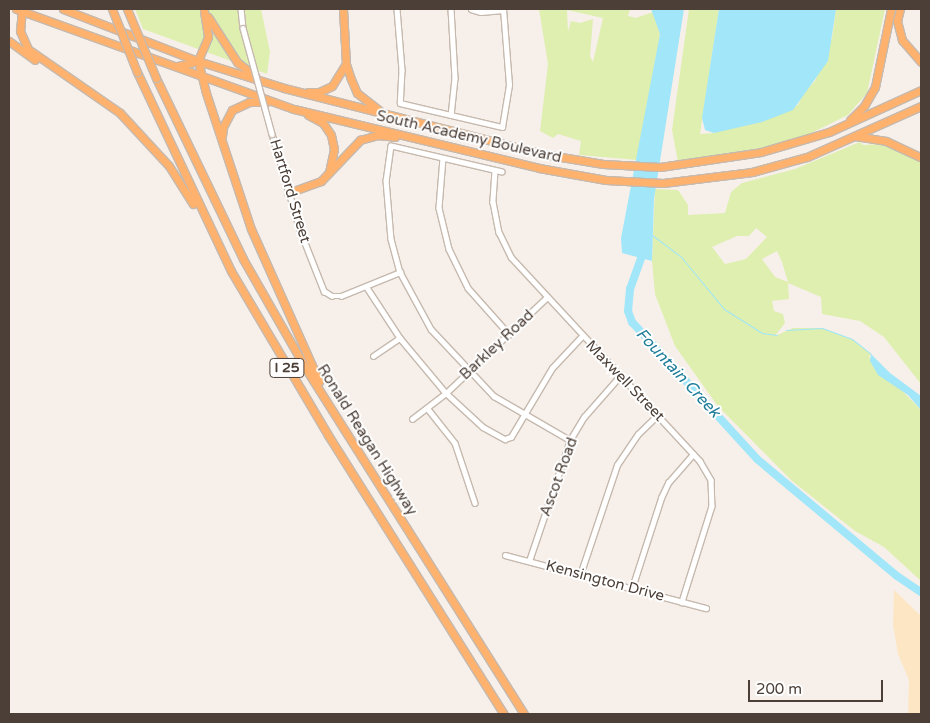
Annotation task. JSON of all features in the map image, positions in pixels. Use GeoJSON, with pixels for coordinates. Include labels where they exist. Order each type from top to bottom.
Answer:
{"type":"FeatureCollection","features":[{"type":"Feature","properties":{"kind":"highway","name":"South Academy Boulevard"},"geometry":{"type":"LineString","coordinates":[[20,9],[201,77],[294,109],[587,177],[626,182],[682,181],[752,172],[807,157],[921,106]]}},
{"type":"Feature","properties":{"kind":"highway"},"geometry":{"type":"LineString","coordinates":[[20,9],[20,31],[24,44],[48,66]]}},
{"type":"Feature","properties":{"kind":"highway","name":"South Academy Boulevard"},"geometry":{"type":"LineString","coordinates":[[63,9],[198,61],[284,88],[584,162],[641,167],[678,166],[761,152],[829,132],[921,90]]}},
{"type":"Feature","properties":{"kind":"highway","name":"Ronald Reagan Highway"},"geometry":{"type":"LineString","coordinates":[[112,9],[137,72],[216,241],[294,380],[504,714]]}},
{"type":"Feature","properties":{"kind":"highway","name":"Ronald Reagan Highway"},"geometry":{"type":"LineString","coordinates":[[127,9],[156,78],[243,259],[324,396],[524,714]]}},
{"type":"Feature","properties":{"kind":"highway"},"geometry":{"type":"LineString","coordinates":[[343,9],[346,64],[357,93],[367,103],[399,117]]}},
{"type":"Feature","properties":{"kind":"highway"},"geometry":{"type":"LineString","coordinates":[[829,132],[852,118],[871,96],[881,68],[891,9]]}},
{"type":"Feature","properties":{"kind":"highway"},"geometry":{"type":"LineString","coordinates":[[900,9],[897,21],[902,40],[921,62]]}},
{"type":"Feature","properties":{"kind":"highway"},"geometry":{"type":"LineString","coordinates":[[203,10],[208,37],[198,61],[201,77],[251,229],[324,396]]}},
{"type":"Feature","properties":{"kind":"highway"},"geometry":{"type":"LineString","coordinates":[[203,10],[237,62],[266,82]]}},
{"type":"Feature","properties":{"kind":"highway"},"geometry":{"type":"LineString","coordinates":[[9,41],[25,54],[106,102],[140,132],[178,179],[216,241]]}},
{"type":"Feature","properties":{"kind":"highway"},"geometry":{"type":"LineString","coordinates":[[174,66],[187,66],[198,61]]}},
{"type":"Feature","properties":{"kind":"highway"},"geometry":{"type":"LineString","coordinates":[[284,88],[313,92],[326,90],[340,78],[346,64]]}},
{"type":"Feature","properties":{"kind":"highway"},"geometry":{"type":"LineString","coordinates":[[222,141],[223,127],[232,110],[250,102],[271,102]]}},
{"type":"Feature","properties":{"kind":"highway"},"geometry":{"type":"LineString","coordinates":[[294,109],[323,123],[330,135],[334,149],[328,175]]}},
{"type":"Feature","properties":{"kind":"highway"},"geometry":{"type":"LineString","coordinates":[[855,136],[886,141],[921,157]]}},
{"type":"Feature","properties":{"kind":"highway"},"geometry":{"type":"LineString","coordinates":[[288,193],[311,187],[328,175],[353,147],[368,137],[418,139]]}},
{"type":"Feature","properties":{"kind":"street","name":"Hartford Street"},"geometry":{"type":"LineString","coordinates":[[241,9],[243,28],[288,193],[324,292],[332,296],[341,296],[400,272]]}},
{"type":"Feature","properties":{"kind":"street"},"geometry":{"type":"LineString","coordinates":[[397,9],[402,70],[400,103],[502,127],[505,124],[509,85],[503,9],[480,12],[471,9]]}},
{"type":"Feature","properties":{"kind":"street"},"geometry":{"type":"LineString","coordinates":[[451,9],[455,78],[451,115]]}},
{"type":"Feature","properties":{"kind":"street"},"geometry":{"type":"LineString","coordinates":[[502,172],[392,146],[386,180],[387,214],[400,272],[431,329],[494,396],[522,414],[570,440]]}},
{"type":"Feature","properties":{"kind":"street"},"geometry":{"type":"LineString","coordinates":[[443,158],[438,208],[449,249],[468,288],[509,334]]}},
{"type":"Feature","properties":{"kind":"street","name":"Maxwell Street"},"geometry":{"type":"LineString","coordinates":[[495,171],[493,202],[499,232],[511,256],[582,336],[693,454],[711,480],[713,499],[682,602]]}},
{"type":"Feature","properties":{"kind":"street"},"geometry":{"type":"LineString","coordinates":[[366,286],[400,338],[446,393],[483,427],[505,440],[511,437],[522,414],[552,368],[582,336]]}},
{"type":"Feature","properties":{"kind":"street","name":"Barkley Road"},"geometry":{"type":"LineString","coordinates":[[412,419],[428,409],[446,393],[547,297]]}},
{"type":"Feature","properties":{"kind":"street"},"geometry":{"type":"LineString","coordinates":[[373,356],[400,338]]}},
{"type":"Feature","properties":{"kind":"street","name":"Ascot Road"},"geometry":{"type":"LineString","coordinates":[[530,561],[570,440],[584,417],[620,376]]}},
{"type":"Feature","properties":{"kind":"street"},"geometry":{"type":"LineString","coordinates":[[428,409],[456,443],[476,504]]}},
{"type":"Feature","properties":{"kind":"street"},"geometry":{"type":"LineString","coordinates":[[580,575],[618,465],[638,434],[658,415]]}},
{"type":"Feature","properties":{"kind":"street"},"geometry":{"type":"LineString","coordinates":[[632,588],[661,498],[668,483],[693,454]]}},
{"type":"Feature","properties":{"kind":"street","name":"Kensington Drive"},"geometry":{"type":"LineString","coordinates":[[505,555],[706,608]]}},
{"type":"Feature","properties":{"kind":"green space"},"geometry":{"type":"Polygon","coordinates":[[[135,9],[261,9],[270,52],[267,74],[143,29],[135,9]]]}},
{"type":"Feature","properties":{"kind":"green space"},"geometry":{"type":"Polygon","coordinates":[[[539,9],[630,9],[628,16],[636,18],[653,12],[660,34],[637,160],[579,155],[581,141],[558,134],[553,138],[540,131],[548,64],[539,9]],[[567,10],[568,32],[571,21],[580,23],[593,19],[590,56],[593,62],[603,18],[567,10]]]}},
{"type":"Feature","properties":{"kind":"green space"},"geometry":{"type":"Polygon","coordinates":[[[689,9],[719,9],[700,134],[714,133],[798,105],[804,92],[815,81],[832,38],[836,9],[885,9],[867,93],[848,115],[803,137],[758,151],[678,162],[672,130],[689,9]]]}},
{"type":"Feature","properties":{"kind":"green space"},"geometry":{"type":"Polygon","coordinates":[[[860,142],[863,145],[883,144],[921,162],[921,384],[884,337],[860,321],[822,314],[821,297],[788,283],[789,299],[772,301],[774,311],[783,314],[785,323],[775,336],[793,328],[822,328],[852,339],[871,354],[869,357],[921,410],[921,581],[884,547],[855,531],[791,480],[717,405],[675,346],[655,294],[652,261],[655,189],[678,190],[688,205],[688,215],[725,213],[731,192],[742,183],[795,169],[860,142]],[[756,228],[749,236],[737,236],[712,247],[725,264],[746,259],[767,237],[756,228]],[[777,251],[762,259],[775,277],[788,282],[782,262],[777,251]]]}},
{"type":"Feature","properties":{"kind":"sand"},"geometry":{"type":"Polygon","coordinates":[[[894,590],[921,616],[921,714],[908,714],[909,680],[898,654],[893,625],[894,590]]]}},
{"type":"Feature","properties":{"kind":"water"},"geometry":{"type":"Polygon","coordinates":[[[651,9],[684,9],[654,199],[652,261],[622,253],[621,238],[660,34],[651,9]]]}},
{"type":"Feature","properties":{"kind":"water"},"geometry":{"type":"Polygon","coordinates":[[[719,9],[836,9],[828,61],[793,110],[762,122],[714,133],[705,130],[702,118],[719,9]]]}},
{"type":"Feature","properties":{"kind":"water"},"geometry":{"type":"Polygon","coordinates":[[[871,354],[890,373],[921,396],[921,410],[908,395],[878,375],[870,361],[871,354]]]}},
{"type":"Feature","properties":{"kind":"waterway"},"geometry":{"type":"LineString","coordinates":[[652,235],[682,258],[724,309],[762,333],[777,335]]}},
{"type":"Feature","properties":{"kind":"waterway","name":"Fountain Creek"},"geometry":{"type":"LineString","coordinates":[[644,250],[630,289],[628,311],[632,322],[757,459],[897,576],[921,592]]}},
{"type":"Feature","properties":{"kind":"waterway"},"geometry":{"type":"LineString","coordinates":[[786,330],[822,328],[852,339],[871,354]]}}]}
